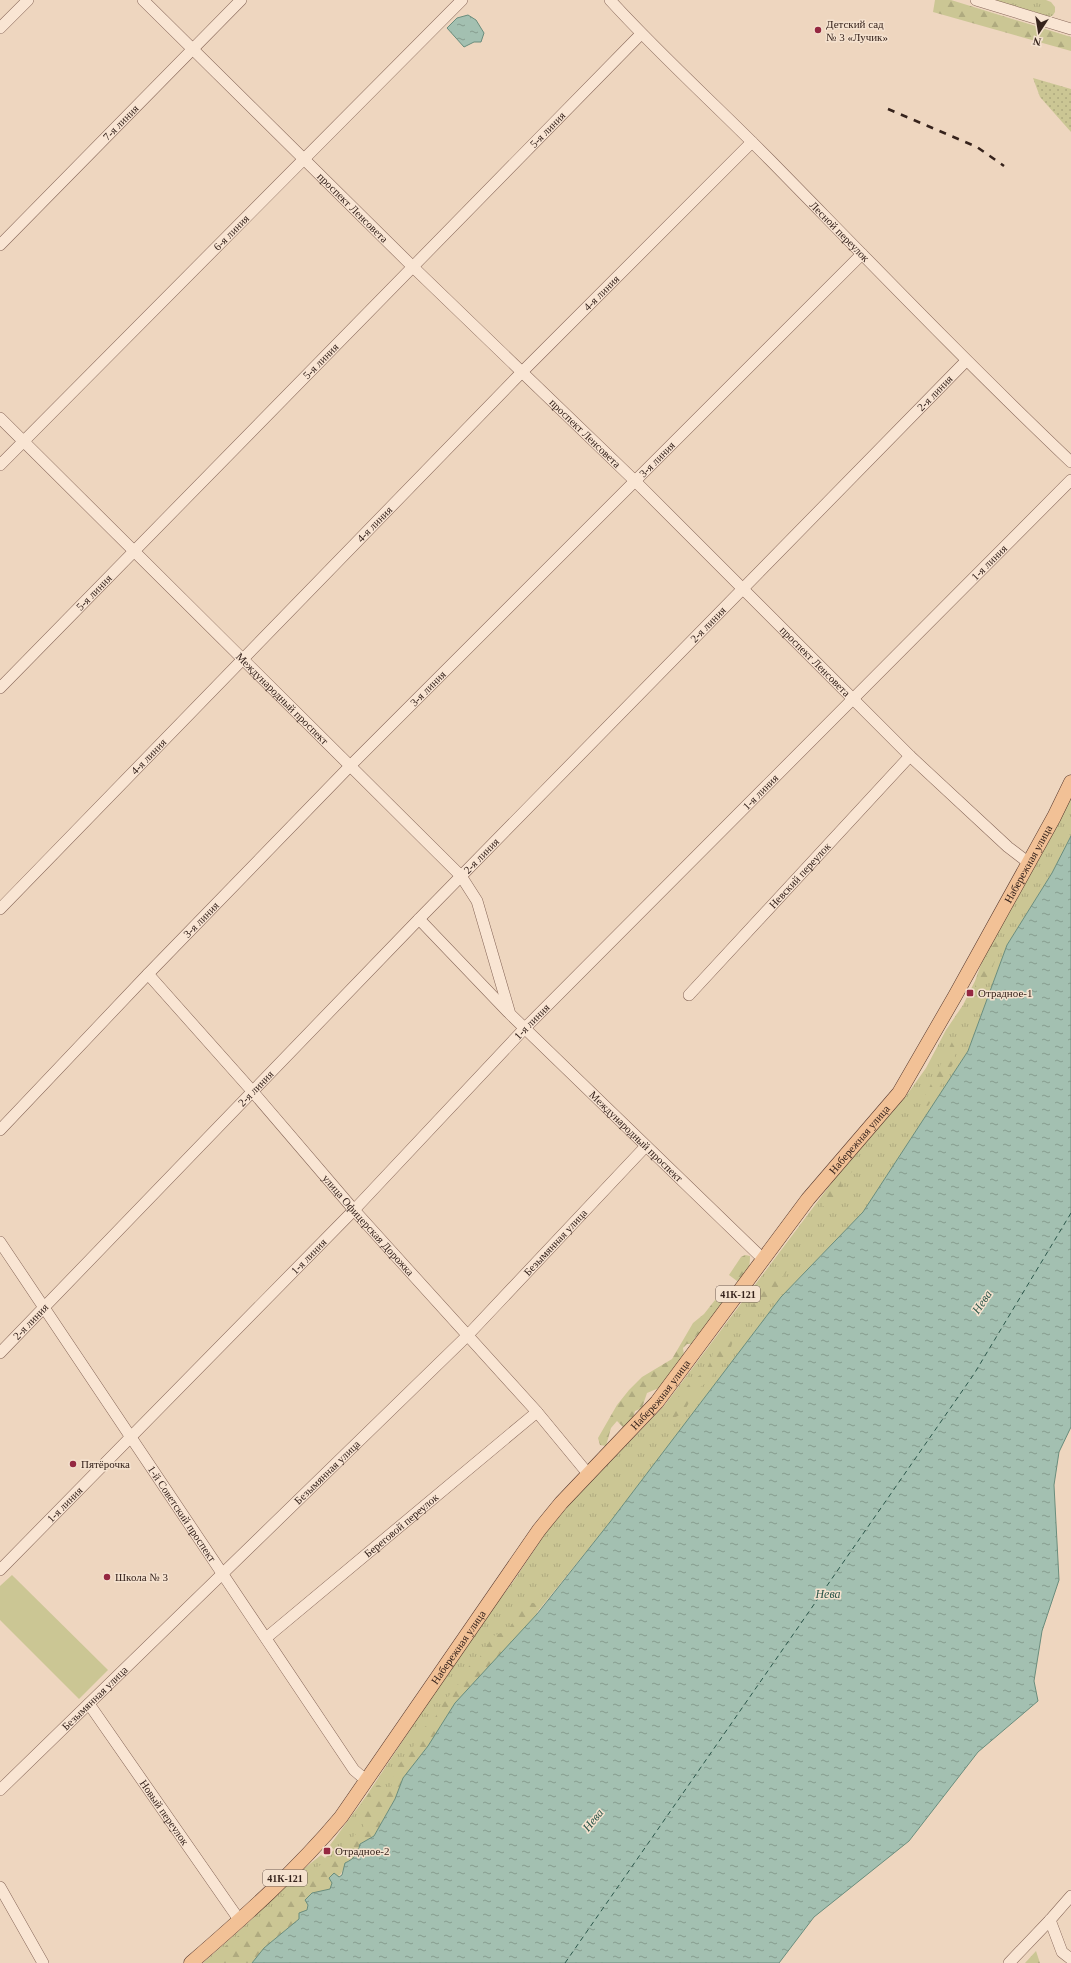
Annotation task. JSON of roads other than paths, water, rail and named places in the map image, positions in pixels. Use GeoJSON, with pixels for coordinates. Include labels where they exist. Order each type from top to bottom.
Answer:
{"type":"FeatureCollection","features":[{"type":"Feature","properties":{"kind":"main road","name":"Набережная улица"},"geometry":{"type":"LineString","coordinates":[[191,1963],[240,1921],[320,1842],[341,1817],[519,1558],[561,1503],[657,1402],[763,1259],[836,1165],[899,1093],[1029,863],[1071,782]]}},
{"type":"Feature","properties":{"kind":"street"},"geometry":{"type":"LineString","coordinates":[[0,28],[28,0]]}},
{"type":"Feature","properties":{"kind":"street","name":"проспект Ленсовета"},"geometry":{"type":"LineString","coordinates":[[144,0],[413,267],[635,481],[910,756],[1008,847],[1029,863]]}},
{"type":"Feature","properties":{"kind":"street","name":"7-я линия"},"geometry":{"type":"LineString","coordinates":[[0,245],[241,0]]}},
{"type":"Feature","properties":{"kind":"street","name":"6-я линия"},"geometry":{"type":"LineString","coordinates":[[0,465],[462,0]]}},
{"type":"Feature","properties":{"kind":"street","name":"Лесной переулок"},"geometry":{"type":"LineString","coordinates":[[610,0],[641,34],[752,142],[966,361],[1071,462]]}},
{"type":"Feature","properties":{"kind":"street"},"geometry":{"type":"LineString","coordinates":[[976,0],[1071,29]]}},
{"type":"Feature","properties":{"kind":"street","name":"5-я линия"},"geometry":{"type":"LineString","coordinates":[[0,688],[135,552],[641,34]]}},
{"type":"Feature","properties":{"kind":"street","name":"4-я линия"},"geometry":{"type":"LineString","coordinates":[[0,909],[522,372],[752,142]]}},
{"type":"Feature","properties":{"kind":"street","name":"3-я линия"},"geometry":{"type":"LineString","coordinates":[[0,1130],[148,974],[350,766],[862,254]]}},
{"type":"Feature","properties":{"kind":"street","name":"2-я линия"},"geometry":{"type":"LineString","coordinates":[[0,1353],[419,919],[966,361]]}},
{"type":"Feature","properties":{"kind":"street","name":"Международный проспект"},"geometry":{"type":"LineString","coordinates":[[0,418],[461,876],[477,901],[510,1014]]}},
{"type":"Feature","properties":{"kind":"street","name":"1-я линия"},"geometry":{"type":"LineString","coordinates":[[0,1570],[354,1210],[525,1028],[1071,480]]}},
{"type":"Feature","properties":{"kind":"street","name":"Невский переулок"},"geometry":{"type":"LineString","coordinates":[[689,995],[910,756]]}},
{"type":"Feature","properties":{"kind":"street","name":"Международный проспект"},"geometry":{"type":"LineString","coordinates":[[419,919],[510,1014],[763,1259]]}},
{"type":"Feature","properties":{"kind":"street","name":"улица Офицерская Дорожка"},"geometry":{"type":"LineString","coordinates":[[148,974],[253,1092],[354,1210],[537,1412],[589,1475]]}},
{"type":"Feature","properties":{"kind":"street","name":"Безымянная улица"},"geometry":{"type":"LineString","coordinates":[[0,1790],[467,1336],[646,1146]]}},
{"type":"Feature","properties":{"kind":"street","name":"1-й Советский проспект"},"geometry":{"type":"LineString","coordinates":[[0,1242],[221,1574],[266,1638],[354,1770],[367,1781]]}},
{"type":"Feature","properties":{"kind":"street","name":"Береговой переулок"},"geometry":{"type":"LineString","coordinates":[[266,1638],[537,1412]]}},
{"type":"Feature","properties":{"kind":"street","name":"Новый переулок"},"geometry":{"type":"LineString","coordinates":[[89,1704],[240,1921]]}},
{"type":"Feature","properties":{"kind":"street"},"geometry":{"type":"LineString","coordinates":[[0,1887],[43,1963]]}},
{"type":"Feature","properties":{"kind":"street"},"geometry":{"type":"LineString","coordinates":[[1009,1963],[1071,1896]]}},
{"type":"Feature","properties":{"kind":"street"},"geometry":{"type":"LineString","coordinates":[[1050,1920],[1062,1952],[1071,1959]]}},
{"type":"Feature","properties":{"kind":"water"},"geometry":{"type":"Polygon","coordinates":[[[468,15],[476,20],[484,33],[481,42],[474,42],[464,47],[447,28],[457,18],[468,15]]]}},
{"type":"Feature","properties":{"kind":"water","name":"Нева"},"geometry":{"type":"Polygon","coordinates":[[[1071,836],[1071,1427],[1059,1452],[1054,1485],[1059,1580],[1042,1631],[1034,1681],[1038,1701],[978,1752],[909,1841],[814,1917],[779,1963],[252,1963],[264,1948],[299,1919],[299,1913],[307,1910],[308,1905],[305,1900],[312,1893],[330,1889],[332,1883],[329,1878],[334,1873],[339,1877],[342,1875],[345,1863],[355,1856],[360,1844],[374,1836],[395,1799],[403,1778],[428,1746],[455,1703],[537,1614],[610,1522],[781,1297],[863,1212],[968,1051],[1007,945],[1052,873],[1071,836]]]}},
{"type":"Feature","properties":{"kind":"railway"},"geometry":{"type":"LineString","coordinates":[[888,109],[977,147],[1004,166]]}},
{"type":"Feature","properties":{"kind":"place","name":"Детский сад № 3 «Лучик»"},"geometry":{"type":"Point","coordinates":[818,30]}},
{"type":"Feature","properties":{"kind":"place","name":"Отрадное-1"},"geometry":{"type":"Point","coordinates":[970,993]}},
{"type":"Feature","properties":{"kind":"place","name":"Пятёрочка"},"geometry":{"type":"Point","coordinates":[73,1464]}},
{"type":"Feature","properties":{"kind":"place","name":"Школа № 3"},"geometry":{"type":"Point","coordinates":[107,1577]}},
{"type":"Feature","properties":{"kind":"place","name":"Отрадное-2"},"geometry":{"type":"Point","coordinates":[327,1851]}}]}
